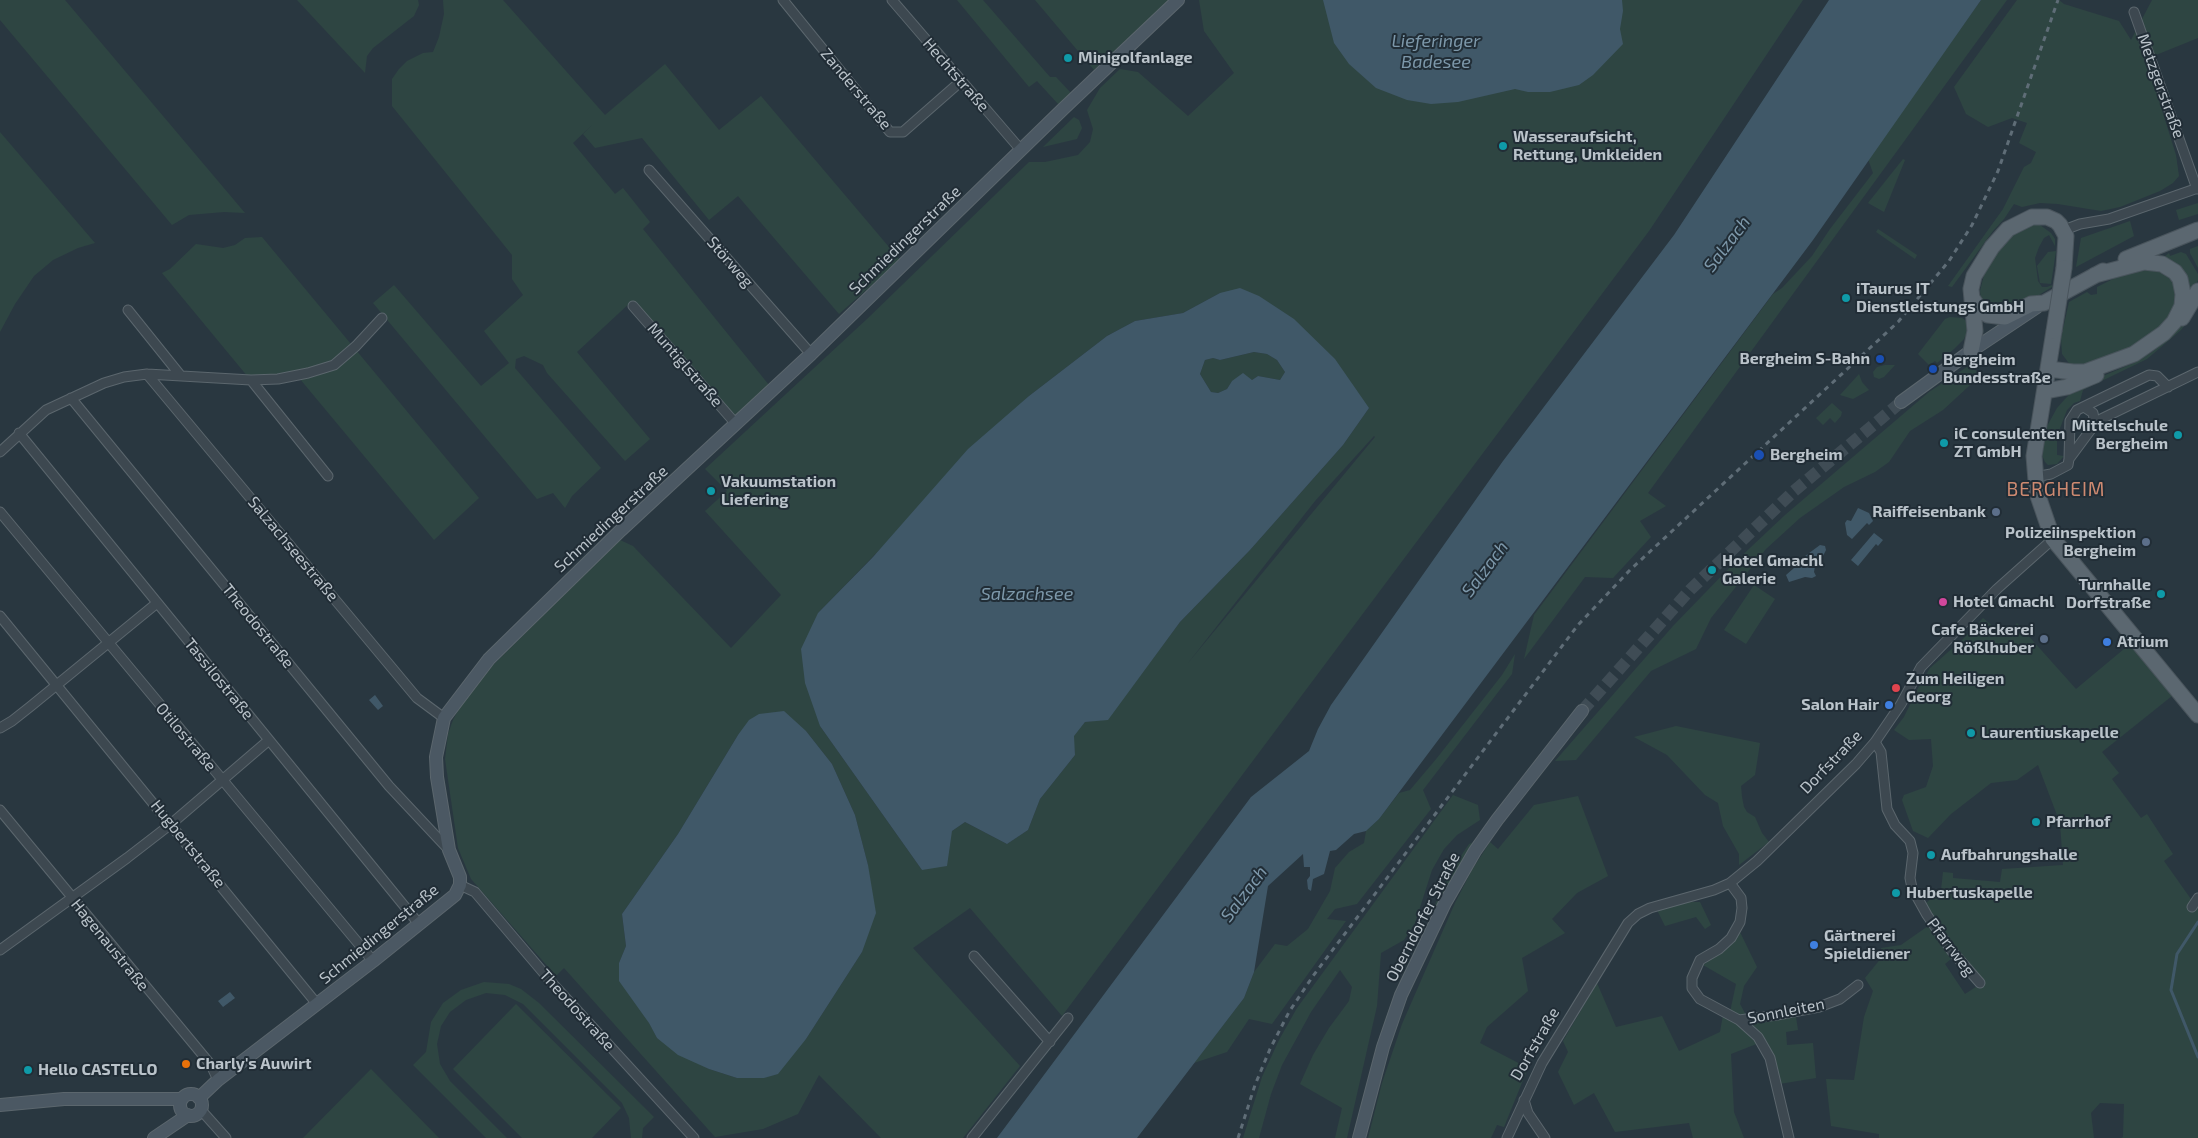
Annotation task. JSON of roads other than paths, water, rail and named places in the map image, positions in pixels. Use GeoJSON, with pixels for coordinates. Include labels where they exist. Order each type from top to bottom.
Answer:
{"type":"FeatureCollection","features":[{"type":"Feature","properties":{"kind":"main road"},"geometry":{"type":"LineString","coordinates":[[1971,351],[1975,331],[1972,298],[1974,276],[1982,261],[1992,247],[2013,225],[2040,216],[2056,221],[2064,230],[2067,247],[2046,391],[2034,456],[2037,493],[2054,539],[2198,715]]}},
{"type":"Feature","properties":{"kind":"main road"},"geometry":{"type":"LineString","coordinates":[[1972,298],[1981,311],[1995,317],[2011,315],[2031,304],[2044,303],[2095,275],[2143,252],[2198,230]]}},
{"type":"Feature","properties":{"kind":"main road"},"geometry":{"type":"LineString","coordinates":[[2049,369],[2085,372],[2134,354],[2164,333],[2174,322],[2182,306],[2184,294],[2180,279],[2174,272],[2162,264],[2144,262],[2095,275]]}},
{"type":"Feature","properties":{"kind":"main road"},"geometry":{"type":"LineString","coordinates":[[2046,391],[2078,383],[2118,367],[2152,349],[2177,325],[2198,291]]}},
{"type":"Feature","properties":{"kind":"street","name":"Zanderstraße"},"geometry":{"type":"LineString","coordinates":[[783,0],[890,132],[902,132],[960,82]]}},
{"type":"Feature","properties":{"kind":"street","name":"Hechtstraße"},"geometry":{"type":"LineString","coordinates":[[892,0],[960,82],[1021,150]]}},
{"type":"Feature","properties":{"kind":"street","name":"Schmiedingerstraße"},"geometry":{"type":"LineString","coordinates":[[200,1104],[218,1080],[373,961],[455,895],[460,885],[457,866],[449,850],[437,776],[436,757],[444,718],[489,659],[621,530],[811,354],[1178,0]]}},
{"type":"Feature","properties":{"kind":"street","name":"Metzgerstraße"},"geometry":{"type":"LineString","coordinates":[[2064,230],[2080,224],[2109,219],[2197,188],[2134,12]]}},
{"type":"Feature","properties":{"kind":"street","name":"Störweg"},"geometry":{"type":"LineString","coordinates":[[649,170],[811,354]]}},
{"type":"Feature","properties":{"kind":"street"},"geometry":{"type":"LineString","coordinates":[[1901,402],[1971,351],[2044,303]]}},
{"type":"Feature","properties":{"kind":"street","name":"Muntiglstraße"},"geometry":{"type":"LineString","coordinates":[[633,306],[736,424]]}},
{"type":"Feature","properties":{"kind":"street"},"geometry":{"type":"LineString","coordinates":[[128,310],[181,376]]}},
{"type":"Feature","properties":{"kind":"street"},"geometry":{"type":"LineString","coordinates":[[0,452],[46,410],[104,383],[124,377],[147,374],[251,380],[278,379],[334,365],[356,346],[382,318]]}},
{"type":"Feature","properties":{"kind":"street"},"geometry":{"type":"LineString","coordinates":[[2068,459],[2095,424],[2198,372]]}},
{"type":"Feature","properties":{"kind":"street","name":"Salzachseestraße"},"geometry":{"type":"LineString","coordinates":[[147,374],[417,698],[444,718]]}},
{"type":"Feature","properties":{"kind":"street"},"geometry":{"type":"LineString","coordinates":[[2035,477],[2051,474],[2068,465],[2070,420],[2077,410],[2149,375],[2157,376],[2168,387]]}},
{"type":"Feature","properties":{"kind":"street"},"geometry":{"type":"LineString","coordinates":[[251,380],[328,476]]}},
{"type":"Feature","properties":{"kind":"street","name":"Theodostraße"},"geometry":{"type":"LineString","coordinates":[[71,398],[389,786],[449,850]]}},
{"type":"Feature","properties":{"kind":"street"},"geometry":{"type":"LineString","coordinates":[[2084,407],[2093,413],[2095,424]]}},
{"type":"Feature","properties":{"kind":"street","name":"Tassilostraße"},"geometry":{"type":"LineString","coordinates":[[19,433],[419,924]]}},
{"type":"Feature","properties":{"kind":"street","name":"Otilostraße"},"geometry":{"type":"LineString","coordinates":[[0,512],[373,961]]}},
{"type":"Feature","properties":{"kind":"street","name":"Dorfstraße"},"geometry":{"type":"LineString","coordinates":[[1507,1138],[1542,1062],[1628,923],[1638,914],[1650,908],[1714,890],[1730,883],[1786,834],[1875,742],[1901,704],[1921,667],[1997,589],[2054,539]]}},
{"type":"Feature","properties":{"kind":"street"},"geometry":{"type":"LineString","coordinates":[[0,728],[12,721],[58,685],[108,642],[158,603]]}},
{"type":"Feature","properties":{"kind":"street","name":"Hugbertstraße"},"geometry":{"type":"LineString","coordinates":[[0,616],[317,1004]]}},
{"type":"Feature","properties":{"kind":"street","name":"Oberndorfer Straße"},"geometry":{"type":"LineString","coordinates":[[1359,1138],[1383,1047],[1401,995],[1445,904],[1475,851],[1497,820],[1582,711]]}},
{"type":"Feature","properties":{"kind":"street"},"geometry":{"type":"LineString","coordinates":[[0,950],[171,824],[221,779],[269,740]]}},
{"type":"Feature","properties":{"kind":"street","name":"Pfarrweg"},"geometry":{"type":"LineString","coordinates":[[1875,742],[1881,752],[1887,809],[1895,825],[1910,841],[1913,853],[1910,878],[1912,888],[1927,915],[1951,950],[1980,983]]}},
{"type":"Feature","properties":{"kind":"street","name":"Hagenaustraße"},"geometry":{"type":"LineString","coordinates":[[0,810],[211,1065],[218,1080]]}},
{"type":"Feature","properties":{"kind":"street"},"geometry":{"type":"LineString","coordinates":[[1730,883],[1740,898],[1742,908],[1740,922],[1731,938],[1720,949],[1700,960],[1692,978],[1692,988],[1700,999],[1739,1020],[1758,1037],[1770,1058],[1789,1138]]}},
{"type":"Feature","properties":{"kind":"street","name":"Theodostraße"},"geometry":{"type":"LineString","coordinates":[[460,885],[475,892],[553,984],[694,1138]]}},
{"type":"Feature","properties":{"kind":"street"},"geometry":{"type":"LineString","coordinates":[[2192,907],[2198,898]]}},
{"type":"Feature","properties":{"kind":"street"},"geometry":{"type":"LineString","coordinates":[[974,956],[1050,1042]]}},
{"type":"Feature","properties":{"kind":"street","name":"Sonnleiten"},"geometry":{"type":"LineString","coordinates":[[1739,1020],[1820,1007],[1840,999],[1858,985]]}},
{"type":"Feature","properties":{"kind":"street"},"geometry":{"type":"LineString","coordinates":[[972,1138],[1068,1018]]}},
{"type":"Feature","properties":{"kind":"street"},"geometry":{"type":"LineString","coordinates":[[0,1105],[64,1099],[182,1099],[190,1094],[226,1138]]}},
{"type":"Feature","properties":{"kind":"street"},"geometry":{"type":"LineString","coordinates":[[182,1099],[181,1109],[188,1115],[194,1116],[200,1104]]}},
{"type":"Feature","properties":{"kind":"street"},"geometry":{"type":"LineString","coordinates":[[1524,1100],[1528,1113],[1545,1138]]}},
{"type":"Feature","properties":{"kind":"street"},"geometry":{"type":"LineString","coordinates":[[154,1138],[188,1115]]}},
{"type":"Feature","properties":{"kind":"water","name":"Lieferinger Badesee"},"geometry":{"type":"Polygon","coordinates":[[[1323,0],[1622,0],[1623,11],[1620,29],[1623,44],[1593,75],[1579,85],[1550,92],[1528,92],[1515,89],[1458,102],[1431,104],[1407,100],[1376,88],[1349,64],[1334,43],[1323,0]]]}},
{"type":"Feature","properties":{"kind":"water","name":"Salzach"},"geometry":{"type":"Polygon","coordinates":[[[1829,0],[1981,0],[1813,240],[1379,819],[1366,831],[1354,834],[1336,850],[1330,851],[1324,874],[1313,879],[1311,891],[1308,889],[1307,880],[1310,876],[1310,867],[1304,867],[1303,854],[1268,886],[1254,972],[1244,998],[1137,1138],[997,1138],[1251,797],[1309,751],[1331,705],[1503,461],[1674,235],[1829,0]]]}},
{"type":"Feature","properties":{"kind":"water","name":"Salzachsee"},"geometry":{"type":"Polygon","coordinates":[[[1240,288],[1259,296],[1294,319],[1335,359],[1369,408],[1343,445],[1250,550],[1180,622],[1108,720],[1085,722],[1074,736],[1075,755],[1040,799],[1028,830],[1007,844],[965,822],[952,831],[947,866],[922,870],[820,726],[805,683],[801,649],[818,613],[873,557],[968,449],[1029,396],[1107,336],[1135,321],[1183,313],[1220,293],[1240,288]],[[1254,352],[1220,360],[1213,358],[1205,360],[1200,374],[1211,392],[1218,393],[1227,389],[1232,381],[1243,373],[1252,380],[1258,376],[1280,380],[1285,372],[1277,360],[1267,354],[1254,352]]]}},
{"type":"Feature","properties":{"kind":"water"},"geometry":{"type":"Polygon","coordinates":[[[1858,508],[1869,513],[1873,521],[1869,525],[1867,523],[1852,539],[1847,535],[1845,523],[1847,520],[1851,521],[1858,508]]]}},
{"type":"Feature","properties":{"kind":"water"},"geometry":{"type":"Polygon","coordinates":[[[1874,533],[1883,540],[1878,546],[1876,544],[1858,566],[1851,560],[1874,533]]]}},
{"type":"Feature","properties":{"kind":"water"},"geometry":{"type":"Polygon","coordinates":[[[1820,545],[1825,546],[1826,550],[1818,566],[1815,566],[1814,572],[1816,576],[1789,582],[1786,575],[1794,568],[1797,562],[1820,545]]]}},
{"type":"Feature","properties":{"kind":"water"},"geometry":{"type":"Polygon","coordinates":[[[375,695],[383,706],[378,710],[369,700],[375,695]]]}},
{"type":"Feature","properties":{"kind":"water"},"geometry":{"type":"Polygon","coordinates":[[[784,711],[806,731],[832,764],[855,815],[868,865],[876,913],[862,952],[806,1039],[778,1074],[764,1078],[737,1078],[709,1069],[678,1055],[657,1038],[649,1023],[619,981],[619,963],[626,946],[622,914],[678,834],[749,720],[759,714],[784,711]]]}},
{"type":"Feature","properties":{"kind":"water"},"geometry":{"type":"Polygon","coordinates":[[[230,992],[235,998],[223,1007],[218,1001],[230,992]]]}},
{"type":"Feature","properties":{"kind":"waterway"},"geometry":{"type":"LineString","coordinates":[[2198,922],[2177,954],[2171,990],[2198,1057]]}},
{"type":"Feature","properties":{"kind":"tunnel"},"geometry":{"type":"LineString","coordinates":[[1582,711],[1690,590],[1794,491],[1901,402]]}},
{"type":"Feature","properties":{"kind":"railway"},"geometry":{"type":"LineString","coordinates":[[1238,1138],[1255,1085],[1270,1049],[1289,1012],[1313,976],[1578,625],[1630,570],[1898,322],[1949,261],[1972,225],[1998,171],[2058,0]]}},
{"type":"Feature","properties":{"kind":"place","name":"Minigolfanlage"},"geometry":{"type":"Point","coordinates":[1068,58]}},
{"type":"Feature","properties":{"kind":"place","name":"Wasseraufsicht, Rettung, Umkleiden"},"geometry":{"type":"Point","coordinates":[1503,146]}},
{"type":"Feature","properties":{"kind":"place","name":"iTaurus IT Dienstleistungs GmbH"},"geometry":{"type":"Point","coordinates":[1846,298]}},
{"type":"Feature","properties":{"kind":"place","name":"Bergheim S-Bahn"},"geometry":{"type":"Point","coordinates":[1880,359]}},
{"type":"Feature","properties":{"kind":"place","name":"Bergheim Bundesstraße"},"geometry":{"type":"Point","coordinates":[1933,369]}},
{"type":"Feature","properties":{"kind":"place","name":"Mittelschule Bergheim"},"geometry":{"type":"Point","coordinates":[2178,435]}},
{"type":"Feature","properties":{"kind":"place","name":"iC consulenten ZT GmbH"},"geometry":{"type":"Point","coordinates":[1944,443]}},
{"type":"Feature","properties":{"kind":"place","name":"Bergheim"},"geometry":{"type":"Point","coordinates":[1759,455]}},
{"type":"Feature","properties":{"kind":"place","name":"Vakuumstation Liefering"},"geometry":{"type":"Point","coordinates":[711,491]}},
{"type":"Feature","properties":{"kind":"place","name":"Raiffeisenbank"},"geometry":{"type":"Point","coordinates":[1996,512]}},
{"type":"Feature","properties":{"kind":"place","name":"Polizeiinspektion Bergheim"},"geometry":{"type":"Point","coordinates":[2146,542]}},
{"type":"Feature","properties":{"kind":"place","name":"Hotel Gmachl Galerie"},"geometry":{"type":"Point","coordinates":[1712,570]}},
{"type":"Feature","properties":{"kind":"place","name":"Turnhalle Dorfstraße"},"geometry":{"type":"Point","coordinates":[2161,594]}},
{"type":"Feature","properties":{"kind":"place","name":"Hotel Gmachl"},"geometry":{"type":"Point","coordinates":[1943,602]}},
{"type":"Feature","properties":{"kind":"place","name":"Cafe Bäckerei Rößlhuber"},"geometry":{"type":"Point","coordinates":[2044,639]}},
{"type":"Feature","properties":{"kind":"place","name":"Atrium"},"geometry":{"type":"Point","coordinates":[2107,642]}},
{"type":"Feature","properties":{"kind":"place","name":"Zum Heiligen Georg"},"geometry":{"type":"Point","coordinates":[1896,688]}},
{"type":"Feature","properties":{"kind":"place","name":"Salon Hair"},"geometry":{"type":"Point","coordinates":[1889,705]}},
{"type":"Feature","properties":{"kind":"place","name":"Laurentiuskapelle"},"geometry":{"type":"Point","coordinates":[1971,733]}},
{"type":"Feature","properties":{"kind":"place","name":"Pfarrhof"},"geometry":{"type":"Point","coordinates":[2036,822]}},
{"type":"Feature","properties":{"kind":"place","name":"Aufbahrungshalle"},"geometry":{"type":"Point","coordinates":[1931,855]}},
{"type":"Feature","properties":{"kind":"place","name":"Hubertuskapelle"},"geometry":{"type":"Point","coordinates":[1896,893]}},
{"type":"Feature","properties":{"kind":"place","name":"Gärtnerei Spieldiener"},"geometry":{"type":"Point","coordinates":[1814,945]}},
{"type":"Feature","properties":{"kind":"place","name":"Charly's Auwirt"},"geometry":{"type":"Point","coordinates":[186,1064]}},
{"type":"Feature","properties":{"kind":"place","name":"Hello CASTELLO"},"geometry":{"type":"Point","coordinates":[28,1070]}},
{"type":"Feature","properties":{"kind":"district","name":"BERGHEIM"},"geometry":{"type":"Point","coordinates":[2056,490]}}]}
